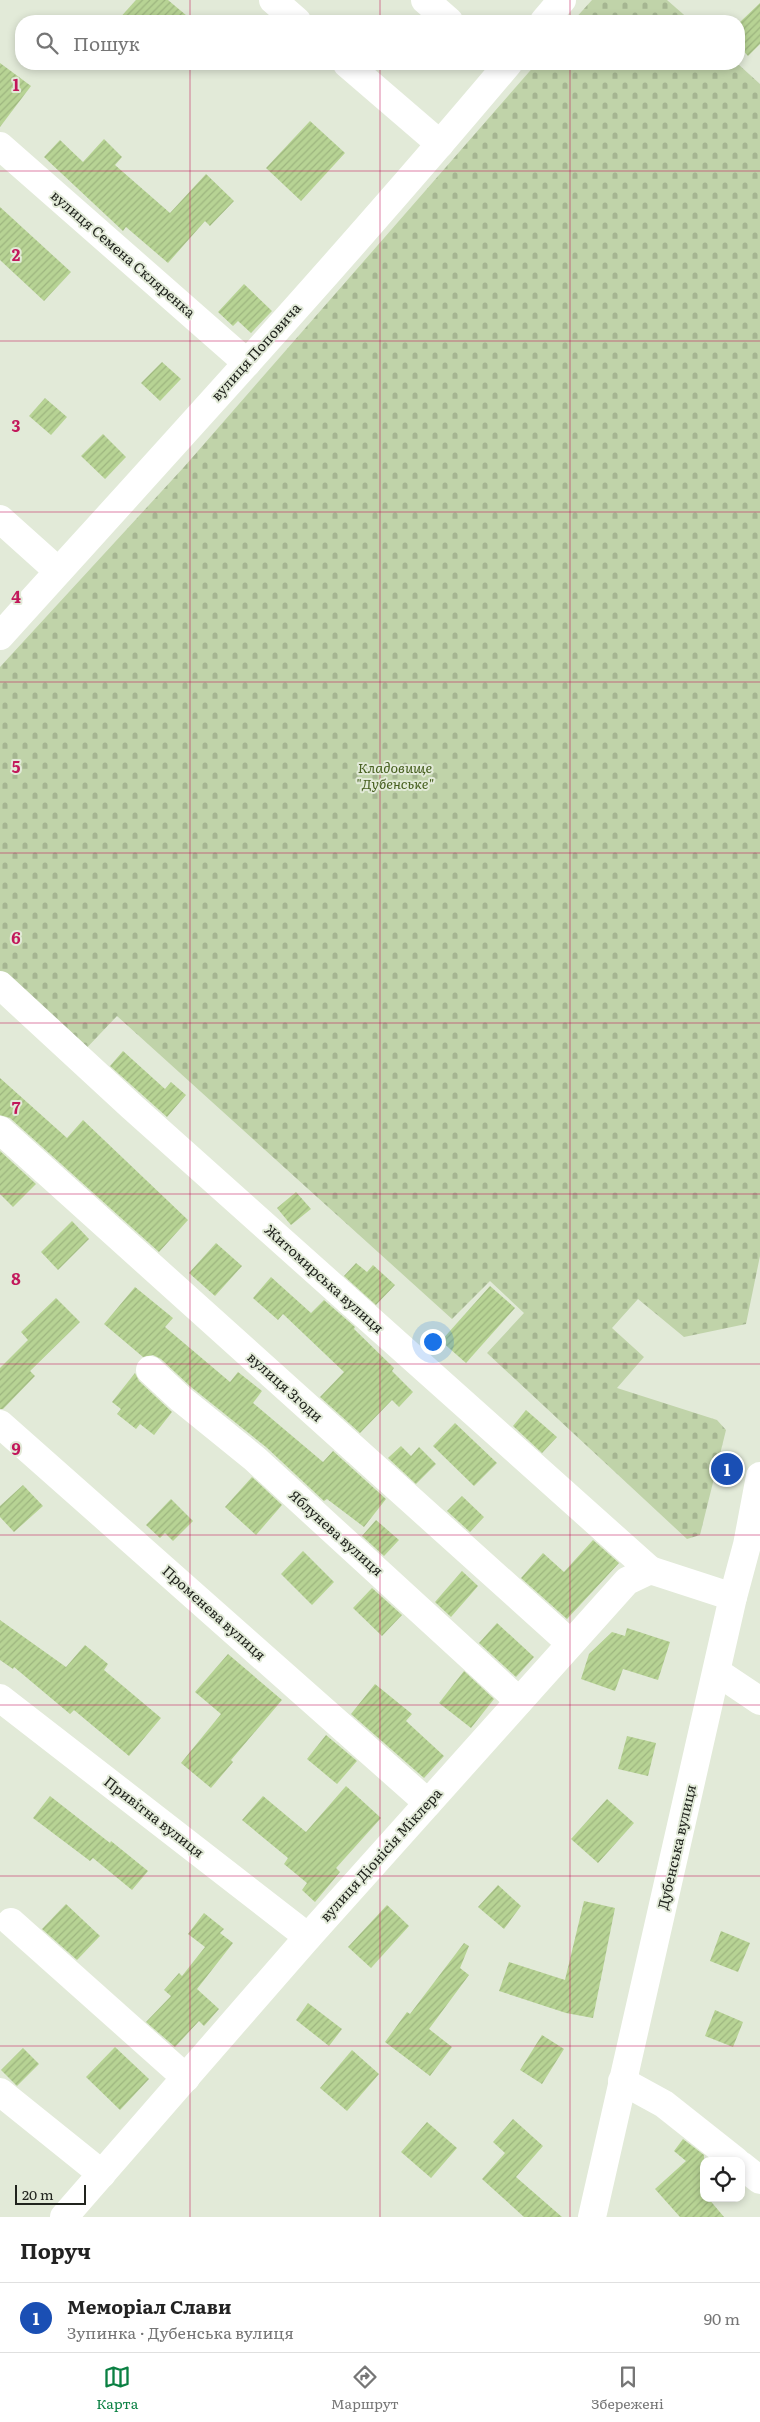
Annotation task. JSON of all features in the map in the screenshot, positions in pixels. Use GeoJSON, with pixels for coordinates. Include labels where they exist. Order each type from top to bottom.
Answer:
{"type":"FeatureCollection","features":[{"type":"Feature","properties":{"kind":"street"},"geometry":{"type":"LineString","coordinates":[[273,0],[291,15]]}},
{"type":"Feature","properties":{"kind":"street"},"geometry":{"type":"LineString","coordinates":[[425,0],[442,15]]}},
{"type":"Feature","properties":{"kind":"street"},"geometry":{"type":"LineString","coordinates":[[549,15],[562,0]]}},
{"type":"Feature","properties":{"kind":"street"},"geometry":{"type":"LineString","coordinates":[[354,70],[440,144]]}},
{"type":"Feature","properties":{"kind":"street","name":"вулиця Поповича"},"geometry":{"type":"LineString","coordinates":[[0,636],[247,363],[440,144],[500,70]]}},
{"type":"Feature","properties":{"kind":"street","name":"вулиця Семена Скляренка"},"geometry":{"type":"LineString","coordinates":[[0,146],[247,363]]}},
{"type":"Feature","properties":{"kind":"street"},"geometry":{"type":"LineString","coordinates":[[0,519],[58,571]]}},
{"type":"Feature","properties":{"kind":"street","name":"Житомирська вулиця"},"geometry":{"type":"LineString","coordinates":[[0,985],[131,1106],[650,1570]]}},
{"type":"Feature","properties":{"kind":"street","name":"вулиця Згоди"},"geometry":{"type":"LineString","coordinates":[[0,1130],[570,1643]]}},
{"type":"Feature","properties":{"kind":"street","name":"Яблунева вулиця"},"geometry":{"type":"LineString","coordinates":[[150,1370],[181,1399],[255,1459],[519,1701]]}},
{"type":"Feature","properties":{"kind":"street","name":"Променева вулиця"},"geometry":{"type":"LineString","coordinates":[[0,1424],[428,1803]]}},
{"type":"Feature","properties":{"kind":"street","name":"Дубенська вулиця"},"geometry":{"type":"LineString","coordinates":[[592,2217],[733,1597],[754,1547],[760,1476]]}},
{"type":"Feature","properties":{"kind":"street"},"geometry":{"type":"LineString","coordinates":[[650,1570],[733,1597]]}},
{"type":"Feature","properties":{"kind":"street","name":"вулиця Діонісія Міклера"},"geometry":{"type":"LineString","coordinates":[[64,2217],[308,1937],[570,1643],[627,1581],[650,1570]]}},
{"type":"Feature","properties":{"kind":"street"},"geometry":{"type":"LineString","coordinates":[[717,1672],[760,1701]]}},
{"type":"Feature","properties":{"kind":"street","name":"Привітна вулиця"},"geometry":{"type":"LineString","coordinates":[[0,1698],[308,1937]]}},
{"type":"Feature","properties":{"kind":"street"},"geometry":{"type":"LineString","coordinates":[[11,1922],[186,2078]]}},
{"type":"Feature","properties":{"kind":"street"},"geometry":{"type":"LineString","coordinates":[[622,2081],[664,2104],[731,2157]]}},
{"type":"Feature","properties":{"kind":"street"},"geometry":{"type":"LineString","coordinates":[[0,2092],[102,2174]]}},
{"type":"Feature","properties":{"kind":"street"},"geometry":{"type":"LineString","coordinates":[[745,2168],[760,2180]]}},
{"type":"Feature","properties":{"kind":"green space"},"geometry":{"type":"Polygon","coordinates":[[[592,0],[667,0],[684,15],[578,15],[592,0]]]}},
{"type":"Feature","properties":{"kind":"green space","name":"Кладовище \"Дубенське\""},"geometry":{"type":"Polygon","coordinates":[[[531,70],[745,70],[760,84],[760,1256],[746,1324],[684,1337],[638,1299],[612,1328],[644,1357],[617,1388],[717,1420],[726,1430],[700,1535],[687,1539],[487,1353],[524,1313],[490,1281],[452,1319],[117,1016],[80,1055],[0,979],[0,667],[184,467],[531,70]]]}},
{"type":"Feature","properties":{"kind":"building"},"geometry":{"type":"Polygon","coordinates":[[[136,0],[168,0],[186,15],[122,15],[136,0]]]}},
{"type":"Feature","properties":{"kind":"building"},"geometry":{"type":"Polygon","coordinates":[[[760,3],[760,44],[748,56],[745,53],[745,17],[760,3]]]}},
{"type":"Feature","properties":{"kind":"building"},"geometry":{"type":"Polygon","coordinates":[[[0,63],[31,86],[0,127],[0,63]]]}},
{"type":"Feature","properties":{"kind":"building"},"geometry":{"type":"Polygon","coordinates":[[[310,121],[345,153],[301,201],[266,168],[310,121]]]}},
{"type":"Feature","properties":{"kind":"building"},"geometry":{"type":"Polygon","coordinates":[[[104,139],[122,157],[115,165],[170,213],[206,174],[234,201],[210,226],[205,221],[168,263],[126,227],[123,231],[44,157],[60,140],[83,162],[104,139]]]}},
{"type":"Feature","properties":{"kind":"building"},"geometry":{"type":"Polygon","coordinates":[[[0,207],[71,272],[44,301],[0,260],[0,207]]]}},
{"type":"Feature","properties":{"kind":"building"},"geometry":{"type":"Polygon","coordinates":[[[244,284],[272,311],[251,333],[238,321],[233,326],[218,312],[244,284]]]}},
{"type":"Feature","properties":{"kind":"building"},"geometry":{"type":"Polygon","coordinates":[[[162,362],[181,379],[160,401],[141,383],[162,362]]]}},
{"type":"Feature","properties":{"kind":"building"},"geometry":{"type":"Polygon","coordinates":[[[45,398],[67,417],[51,435],[29,416],[45,398]]]}},
{"type":"Feature","properties":{"kind":"building"},"geometry":{"type":"Polygon","coordinates":[[[103,434],[126,457],[105,479],[81,456],[103,434]]]}},
{"type":"Feature","properties":{"kind":"building"},"geometry":{"type":"Polygon","coordinates":[[[123,1051],[165,1089],[171,1082],[186,1095],[167,1117],[110,1066],[123,1051]]]}},
{"type":"Feature","properties":{"kind":"building"},"geometry":{"type":"Polygon","coordinates":[[[0,1078],[67,1138],[83,1120],[188,1220],[159,1252],[10,1118],[0,1115],[0,1078]]]}},
{"type":"Feature","properties":{"kind":"building"},"geometry":{"type":"Polygon","coordinates":[[[0,1151],[36,1184],[13,1207],[0,1194],[0,1151]]]}},
{"type":"Feature","properties":{"kind":"building"},"geometry":{"type":"Polygon","coordinates":[[[296,1192],[311,1209],[291,1225],[277,1208],[296,1192]]]}},
{"type":"Feature","properties":{"kind":"building"},"geometry":{"type":"Polygon","coordinates":[[[72,1221],[89,1239],[58,1270],[41,1252],[72,1221]]]}},
{"type":"Feature","properties":{"kind":"building"},"geometry":{"type":"Polygon","coordinates":[[[216,1243],[242,1266],[215,1296],[189,1273],[216,1243]]]}},
{"type":"Feature","properties":{"kind":"building"},"geometry":{"type":"Polygon","coordinates":[[[356,1263],[367,1272],[373,1265],[395,1285],[376,1305],[344,1276],[356,1263]]]}},
{"type":"Feature","properties":{"kind":"building"},"geometry":{"type":"Polygon","coordinates":[[[271,1277],[311,1313],[324,1300],[355,1327],[354,1329],[394,1368],[392,1371],[413,1392],[399,1407],[392,1400],[360,1433],[320,1397],[344,1372],[283,1314],[278,1320],[253,1298],[271,1277]]]}},
{"type":"Feature","properties":{"kind":"building"},"geometry":{"type":"Polygon","coordinates":[[[490,1286],[515,1308],[466,1363],[441,1341],[490,1286]]]}},
{"type":"Feature","properties":{"kind":"building"},"geometry":{"type":"Polygon","coordinates":[[[135,1287],[173,1318],[165,1327],[230,1382],[238,1372],[262,1391],[253,1403],[323,1462],[333,1451],[386,1499],[364,1527],[327,1499],[324,1501],[266,1447],[191,1387],[161,1359],[153,1355],[143,1357],[104,1324],[135,1287]]]}},
{"type":"Feature","properties":{"kind":"building"},"geometry":{"type":"Polygon","coordinates":[[[56,1298],[80,1322],[30,1371],[35,1376],[3,1409],[0,1409],[0,1368],[28,1340],[21,1332],[56,1298]]]}},
{"type":"Feature","properties":{"kind":"building"},"geometry":{"type":"Polygon","coordinates":[[[135,1373],[139,1381],[172,1412],[154,1435],[140,1424],[136,1429],[117,1414],[121,1409],[112,1402],[135,1373]]]}},
{"type":"Feature","properties":{"kind":"building"},"geometry":{"type":"Polygon","coordinates":[[[526,1410],[557,1437],[542,1453],[513,1426],[526,1410]]]}},
{"type":"Feature","properties":{"kind":"building"},"geometry":{"type":"Polygon","coordinates":[[[455,1423],[497,1463],[474,1486],[433,1446],[455,1423]]]}},
{"type":"Feature","properties":{"kind":"building"},"geometry":{"type":"Polygon","coordinates":[[[401,1446],[411,1456],[419,1447],[436,1464],[416,1484],[388,1458],[401,1446]]]}},
{"type":"Feature","properties":{"kind":"building"},"geometry":{"type":"Polygon","coordinates":[[[252,1477],[282,1505],[256,1535],[225,1507],[252,1477]]]}},
{"type":"Feature","properties":{"kind":"building"},"geometry":{"type":"Polygon","coordinates":[[[23,1485],[43,1506],[14,1532],[0,1517],[0,1506],[23,1485]]]}},
{"type":"Feature","properties":{"kind":"building"},"geometry":{"type":"Polygon","coordinates":[[[462,1496],[484,1517],[470,1532],[447,1511],[462,1496]]]}},
{"type":"Feature","properties":{"kind":"building"},"geometry":{"type":"Polygon","coordinates":[[[171,1499],[193,1521],[173,1541],[165,1533],[160,1538],[146,1525],[171,1499]]]}},
{"type":"Feature","properties":{"kind":"building"},"geometry":{"type":"Polygon","coordinates":[[[376,1520],[399,1540],[384,1556],[362,1536],[376,1520]]]}},
{"type":"Feature","properties":{"kind":"building"},"geometry":{"type":"Polygon","coordinates":[[[593,1540],[619,1563],[567,1619],[521,1578],[543,1553],[564,1572],[593,1540]]]}},
{"type":"Feature","properties":{"kind":"building"},"geometry":{"type":"Polygon","coordinates":[[[303,1551],[334,1582],[312,1605],[281,1574],[303,1551]]]}},
{"type":"Feature","properties":{"kind":"building"},"geometry":{"type":"Polygon","coordinates":[[[462,1571],[478,1586],[451,1617],[435,1602],[462,1571]]]}},
{"type":"Feature","properties":{"kind":"building"},"geometry":{"type":"Polygon","coordinates":[[[372,1588],[402,1615],[382,1636],[353,1608],[372,1588]]]}},
{"type":"Feature","properties":{"kind":"building"},"geometry":{"type":"Polygon","coordinates":[[[0,1620],[66,1667],[85,1645],[108,1664],[104,1670],[161,1718],[129,1756],[74,1710],[70,1714],[14,1667],[13,1669],[0,1660],[0,1620]]]}},
{"type":"Feature","properties":{"kind":"building"},"geometry":{"type":"Polygon","coordinates":[[[497,1623],[534,1657],[516,1677],[479,1643],[497,1623]]]}},
{"type":"Feature","properties":{"kind":"building"},"geometry":{"type":"Polygon","coordinates":[[[627,1628],[670,1642],[658,1680],[623,1669],[615,1691],[581,1679],[589,1654],[612,1632],[625,1636],[627,1628]]]}},
{"type":"Feature","properties":{"kind":"building"},"geometry":{"type":"Polygon","coordinates":[[[228,1654],[282,1700],[231,1760],[233,1762],[211,1788],[181,1763],[221,1714],[195,1692],[228,1654]]]}},
{"type":"Feature","properties":{"kind":"building"},"geometry":{"type":"Polygon","coordinates":[[[464,1671],[494,1699],[471,1728],[439,1703],[464,1671]]]}},
{"type":"Feature","properties":{"kind":"building"},"geometry":{"type":"Polygon","coordinates":[[[375,1684],[412,1714],[406,1721],[444,1756],[424,1778],[351,1714],[375,1684]]]}},
{"type":"Feature","properties":{"kind":"building"},"geometry":{"type":"Polygon","coordinates":[[[326,1735],[357,1761],[337,1784],[307,1759],[326,1735]]]}},
{"type":"Feature","properties":{"kind":"building"},"geometry":{"type":"Polygon","coordinates":[[[627,1736],[656,1743],[648,1776],[618,1769],[627,1736]]]}},
{"type":"Feature","properties":{"kind":"building"},"geometry":{"type":"Polygon","coordinates":[[[346,1786],[381,1818],[336,1868],[340,1872],[315,1902],[302,1890],[307,1883],[284,1864],[288,1858],[242,1820],[263,1796],[306,1832],[346,1786]]]}},
{"type":"Feature","properties":{"kind":"building"},"geometry":{"type":"Polygon","coordinates":[[[50,1796],[148,1871],[132,1890],[93,1858],[90,1861],[33,1818],[50,1796]]]}},
{"type":"Feature","properties":{"kind":"building"},"geometry":{"type":"Polygon","coordinates":[[[607,1799],[634,1823],[598,1863],[571,1839],[607,1799]]]}},
{"type":"Feature","properties":{"kind":"building"},"geometry":{"type":"Polygon","coordinates":[[[498,1885],[521,1906],[504,1929],[478,1907],[498,1885]]]}},
{"type":"Feature","properties":{"kind":"building"},"geometry":{"type":"Polygon","coordinates":[[[584,1901],[615,1908],[593,2018],[566,2013],[499,1991],[509,1962],[565,1980],[584,1901]]]}},
{"type":"Feature","properties":{"kind":"building"},"geometry":{"type":"Polygon","coordinates":[[[66,1904],[100,1936],[77,1960],[42,1929],[66,1904]]]}},
{"type":"Feature","properties":{"kind":"building"},"geometry":{"type":"Polygon","coordinates":[[[387,1905],[409,1926],[371,1968],[348,1947],[387,1905]]]}},
{"type":"Feature","properties":{"kind":"building"},"geometry":{"type":"Polygon","coordinates":[[[204,1913],[224,1929],[220,1933],[233,1943],[197,1989],[219,2009],[204,2026],[199,2021],[175,2047],[146,2022],[171,1996],[164,1990],[179,1973],[182,1976],[205,1947],[188,1934],[204,1913]]]}},
{"type":"Feature","properties":{"kind":"building"},"geometry":{"type":"Polygon","coordinates":[[[721,1931],[750,1943],[738,1972],[710,1961],[721,1931]]]}},
{"type":"Feature","properties":{"kind":"building"},"geometry":{"type":"Polygon","coordinates":[[[464,1943],[469,1946],[460,1968],[469,1975],[429,2029],[452,2047],[430,2076],[385,2042],[407,2012],[410,2014],[464,1943]]]}},
{"type":"Feature","properties":{"kind":"building"},"geometry":{"type":"Polygon","coordinates":[[[308,2003],[342,2029],[329,2046],[296,2020],[308,2003]]]}},
{"type":"Feature","properties":{"kind":"building"},"geometry":{"type":"Polygon","coordinates":[[[715,2010],[743,2022],[733,2047],[705,2036],[715,2010]]]}},
{"type":"Feature","properties":{"kind":"building"},"geometry":{"type":"Polygon","coordinates":[[[542,2035],[564,2049],[542,2084],[520,2070],[542,2035]]]}},
{"type":"Feature","properties":{"kind":"building"},"geometry":{"type":"Polygon","coordinates":[[[115,2047],[149,2079],[120,2110],[86,2077],[115,2047]]]}},
{"type":"Feature","properties":{"kind":"building"},"geometry":{"type":"Polygon","coordinates":[[[23,2048],[39,2064],[17,2086],[1,2070],[23,2048]]]}},
{"type":"Feature","properties":{"kind":"building"},"geometry":{"type":"Polygon","coordinates":[[[352,2050],[379,2074],[347,2111],[320,2088],[352,2050]]]}},
{"type":"Feature","properties":{"kind":"building"},"geometry":{"type":"Polygon","coordinates":[[[513,2119],[543,2146],[516,2177],[562,2217],[524,2217],[482,2179],[505,2153],[493,2142],[513,2119]]]}},
{"type":"Feature","properties":{"kind":"building"},"geometry":{"type":"Polygon","coordinates":[[[427,2122],[457,2148],[431,2178],[401,2152],[427,2122]]]}},
{"type":"Feature","properties":{"kind":"building"},"geometry":{"type":"Polygon","coordinates":[[[683,2139],[704,2155],[704,2157],[700,2157],[700,2202],[711,2202],[724,2217],[680,2217],[655,2189],[686,2161],[674,2151],[683,2139]]]}},
{"type":"Feature","properties":{"kind":"place","name":"Меморіал Слави"},"geometry":{"type":"Point","coordinates":[727,1469]}}]}
